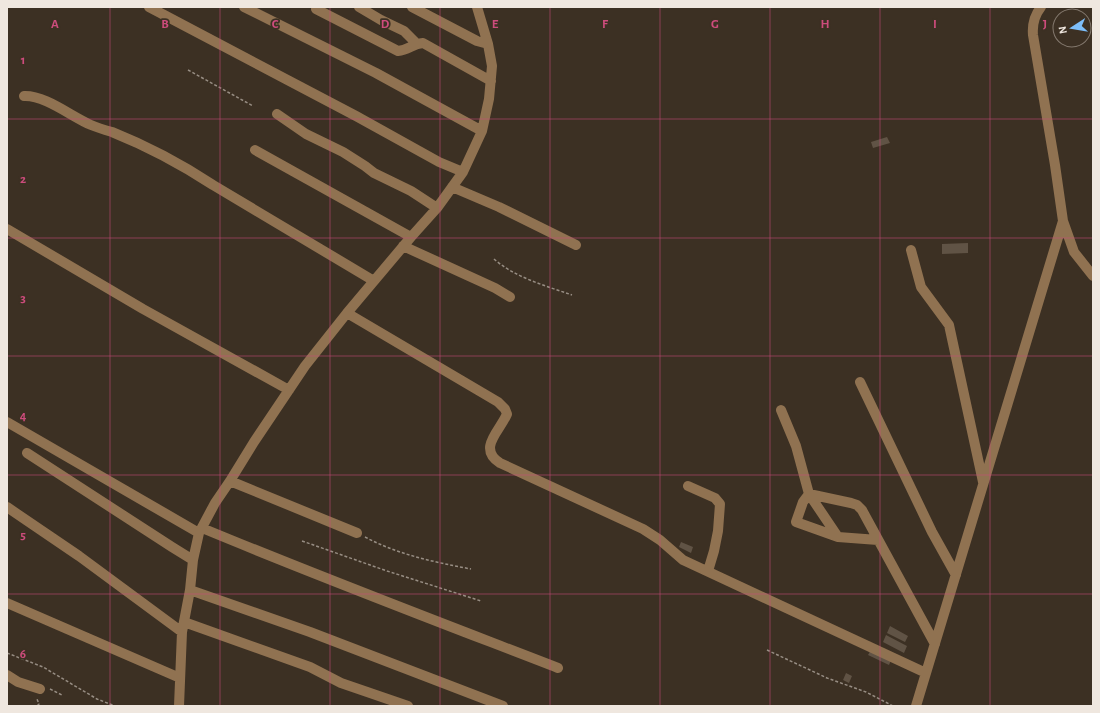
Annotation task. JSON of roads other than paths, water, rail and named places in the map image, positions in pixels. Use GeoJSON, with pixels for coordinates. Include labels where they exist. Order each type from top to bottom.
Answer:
{"type":"FeatureCollection","features":[{"type":"Feature","properties":{"kind":"street"},"geometry":{"type":"LineString","coordinates":[[149,7],[362,119],[439,162],[463,172]]}},
{"type":"Feature","properties":{"kind":"street"},"geometry":{"type":"LineString","coordinates":[[244,7],[376,73],[482,131]]}},
{"type":"Feature","properties":{"kind":"street"},"geometry":{"type":"LineString","coordinates":[[359,7],[404,32],[416,44]]}},
{"type":"Feature","properties":{"kind":"street"},"geometry":{"type":"LineString","coordinates":[[412,7],[477,41],[488,44]]}},
{"type":"Feature","properties":{"kind":"street"},"geometry":{"type":"LineString","coordinates":[[179,706],[182,632],[194,560],[201,531],[214,502],[230,481],[254,442],[305,366],[411,236],[437,208],[463,172],[482,131],[492,80],[492,66],[478,7]]}},
{"type":"Feature","properties":{"kind":"street"},"geometry":{"type":"LineString","coordinates":[[1041,7],[1035,15],[1032,25],[1033,35],[1063,221],[1074,252],[1093,276]]}},
{"type":"Feature","properties":{"kind":"street"},"geometry":{"type":"LineString","coordinates":[[316,9],[398,51],[404,51],[416,44],[423,43],[492,80]]}},
{"type":"Feature","properties":{"kind":"street"},"geometry":{"type":"LineString","coordinates":[[24,96],[30,95],[45,101],[92,125],[112,132],[195,173],[374,281]]}},
{"type":"Feature","properties":{"kind":"street"},"geometry":{"type":"LineString","coordinates":[[277,114],[306,134],[343,152],[374,173],[411,191],[437,208]]}},
{"type":"Feature","properties":{"kind":"street"},"geometry":{"type":"LineString","coordinates":[[256,150],[411,236]]}},
{"type":"Feature","properties":{"kind":"street"},"geometry":{"type":"LineString","coordinates":[[452,187],[499,207],[576,245]]}},
{"type":"Feature","properties":{"kind":"street"},"geometry":{"type":"LineString","coordinates":[[916,706],[1063,221]]}},
{"type":"Feature","properties":{"kind":"street"},"geometry":{"type":"LineString","coordinates":[[7,229],[143,309],[289,390]]}},
{"type":"Feature","properties":{"kind":"street"},"geometry":{"type":"LineString","coordinates":[[403,246],[494,288],[510,297]]}},
{"type":"Feature","properties":{"kind":"street"},"geometry":{"type":"LineString","coordinates":[[911,250],[921,286],[949,326],[984,484]]}},
{"type":"Feature","properties":{"kind":"street"},"geometry":{"type":"LineString","coordinates":[[347,313],[498,402],[505,409],[507,414],[490,445],[489,451],[495,460],[643,529],[660,540],[683,560],[926,673]]}},
{"type":"Feature","properties":{"kind":"street"},"geometry":{"type":"LineString","coordinates":[[860,382],[932,532],[956,575]]}},
{"type":"Feature","properties":{"kind":"street"},"geometry":{"type":"LineString","coordinates":[[781,410],[796,446],[809,494],[838,537]]}},
{"type":"Feature","properties":{"kind":"street"},"geometry":{"type":"LineString","coordinates":[[7,422],[201,531],[558,668]]}},
{"type":"Feature","properties":{"kind":"street"},"geometry":{"type":"LineString","coordinates":[[27,453],[194,560]]}},
{"type":"Feature","properties":{"kind":"street"},"geometry":{"type":"LineString","coordinates":[[230,481],[356,532]]}},
{"type":"Feature","properties":{"kind":"street"},"geometry":{"type":"LineString","coordinates":[[688,486],[715,498],[720,504],[718,531],[714,552],[708,571]]}},
{"type":"Feature","properties":{"kind":"street"},"geometry":{"type":"LineString","coordinates":[[809,494],[857,505],[862,510],[935,644]]}},
{"type":"Feature","properties":{"kind":"street"},"geometry":{"type":"LineString","coordinates":[[809,494],[803,502],[796,522],[838,537],[878,540]]}},
{"type":"Feature","properties":{"kind":"street"},"geometry":{"type":"LineString","coordinates":[[7,507],[79,556],[182,632]]}},
{"type":"Feature","properties":{"kind":"street"},"geometry":{"type":"LineString","coordinates":[[190,590],[310,632],[503,706]]}},
{"type":"Feature","properties":{"kind":"street"},"geometry":{"type":"LineString","coordinates":[[7,603],[180,678]]}},
{"type":"Feature","properties":{"kind":"street"},"geometry":{"type":"LineString","coordinates":[[184,622],[310,666],[341,683],[408,706]]}},
{"type":"Feature","properties":{"kind":"street"},"geometry":{"type":"LineString","coordinates":[[7,675],[18,682],[40,689]]}}]}
